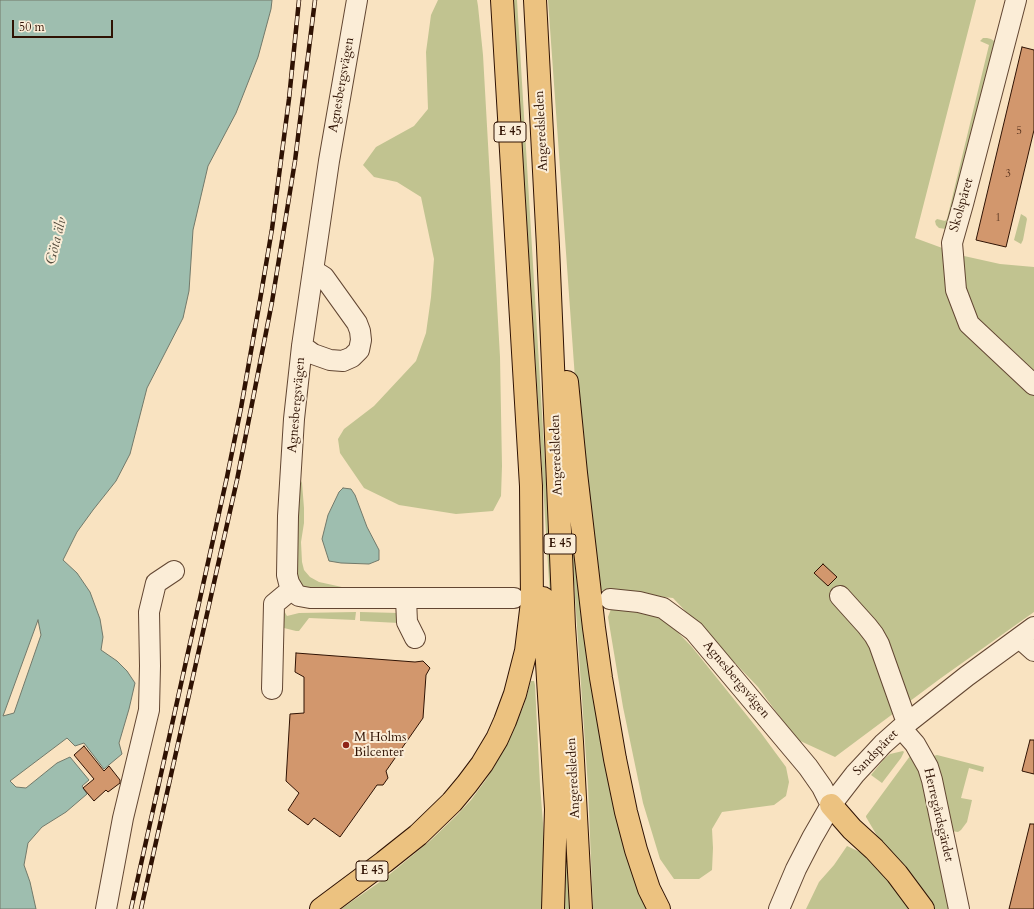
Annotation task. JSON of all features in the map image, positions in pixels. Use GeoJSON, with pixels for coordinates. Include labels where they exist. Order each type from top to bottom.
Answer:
{"type":"FeatureCollection","features":[{"type":"Feature","properties":{"kind":"main road","name":"Angeredsleden"},"geometry":{"type":"LineString","coordinates":[[502,0],[531,486]]}},
{"type":"Feature","properties":{"kind":"main road","name":"Angeredsleden"},"geometry":{"type":"LineString","coordinates":[[535,0],[548,247],[564,626],[581,909]]}},
{"type":"Feature","properties":{"kind":"main road"},"geometry":{"type":"LineString","coordinates":[[548,247],[558,287],[576,473],[601,678],[626,812],[636,850],[649,889],[659,909]]}},
{"type":"Feature","properties":{"kind":"main road","name":"E 45"},"geometry":{"type":"LineString","coordinates":[[321,909],[384,862],[439,816],[456,798],[482,764],[497,739],[514,699],[523,668],[526,651],[532,602],[531,486]]}},
{"type":"Feature","properties":{"kind":"main road"},"geometry":{"type":"LineString","coordinates":[[531,486],[541,564],[556,809],[553,909]]}},
{"type":"Feature","properties":{"kind":"main road"},"geometry":{"type":"LineString","coordinates":[[831,805],[852,829],[874,849],[897,874],[923,909]]}},
{"type":"Feature","properties":{"kind":"street","name":"Agnesbergsvägen"},"geometry":{"type":"LineString","coordinates":[[292,588],[287,575],[288,516],[294,419],[302,346],[328,160],[357,0]]}},
{"type":"Feature","properties":{"kind":"street","name":"Skolspåret"},"geometry":{"type":"LineString","coordinates":[[1016,0],[952,243],[956,290],[968,324],[1034,386]]}},
{"type":"Feature","properties":{"kind":"street"},"geometry":{"type":"LineString","coordinates":[[302,346],[313,354],[330,360],[343,361],[352,357],[359,350],[361,340],[360,330],[357,323],[324,277],[313,270]]}},
{"type":"Feature","properties":{"kind":"street"},"geometry":{"type":"LineString","coordinates":[[106,909],[148,710],[150,612],[156,583],[174,571]]}},
{"type":"Feature","properties":{"kind":"street"},"geometry":{"type":"LineString","coordinates":[[272,689],[274,604],[292,588],[299,596],[310,598],[514,598]]}},
{"type":"Feature","properties":{"kind":"street"},"geometry":{"type":"LineString","coordinates":[[840,596],[867,626],[879,644],[904,726]]}},
{"type":"Feature","properties":{"kind":"street"},"geometry":{"type":"LineString","coordinates":[[406,599],[407,622],[415,638]]}},
{"type":"Feature","properties":{"kind":"street","name":"Agnesbergsvägen"},"geometry":{"type":"LineString","coordinates":[[610,599],[639,602],[663,608],[694,631],[808,767],[822,786],[831,805]]}},
{"type":"Feature","properties":{"kind":"street","name":"Sandspåret"},"geometry":{"type":"LineString","coordinates":[[779,909],[796,868],[831,805],[855,774],[883,744],[967,676],[1030,639]]}},
{"type":"Feature","properties":{"kind":"street","name":"Herregårdsgärdet"},"geometry":{"type":"LineString","coordinates":[[904,726],[923,757],[932,780],[959,909]]}},
{"type":"Feature","properties":{"kind":"green space"},"geometry":{"type":"Polygon","coordinates":[[[438,0],[477,0],[483,55],[500,357],[502,466],[501,496],[493,511],[456,514],[399,505],[364,488],[340,453],[338,439],[344,429],[374,406],[416,361],[426,333],[434,259],[421,197],[397,182],[374,177],[363,165],[376,147],[414,126],[428,109],[426,52],[431,15],[438,0]]]}},
{"type":"Feature","properties":{"kind":"green space"},"geometry":{"type":"Polygon","coordinates":[[[513,0],[517,0],[572,909],[561,909],[555,678],[513,0]]]}},
{"type":"Feature","properties":{"kind":"green space"},"geometry":{"type":"Polygon","coordinates":[[[548,0],[976,0],[915,238],[964,256],[1000,264],[1034,267],[1034,612],[941,678],[835,757],[796,739],[758,687],[673,598],[590,589],[548,0]]]}},
{"type":"Feature","properties":{"kind":"green space"},"geometry":{"type":"Polygon","coordinates":[[[983,38],[991,39],[995,44],[975,129],[946,229],[939,228],[935,221],[937,219],[945,221],[947,219],[989,45],[980,41],[983,38]]]}},
{"type":"Feature","properties":{"kind":"green space"},"geometry":{"type":"Polygon","coordinates":[[[1021,214],[1027,219],[1021,244],[1014,240],[1021,214]]]}},
{"type":"Feature","properties":{"kind":"green space"},"geometry":{"type":"Polygon","coordinates":[[[565,451],[650,909],[593,909],[588,787],[565,451]]]}},
{"type":"Feature","properties":{"kind":"green space"},"geometry":{"type":"Polygon","coordinates":[[[300,481],[302,483],[304,508],[304,523],[301,542],[304,570],[310,577],[319,582],[351,589],[326,593],[303,587],[295,576],[300,481]]]}},
{"type":"Feature","properties":{"kind":"green space"},"geometry":{"type":"Polygon","coordinates":[[[622,608],[663,617],[692,647],[761,733],[786,767],[789,782],[786,796],[774,805],[722,812],[712,829],[712,870],[699,879],[674,879],[660,859],[643,803],[623,707],[608,617],[611,609],[622,608]]]}},
{"type":"Feature","properties":{"kind":"green space"},"geometry":{"type":"Polygon","coordinates":[[[283,609],[287,616],[299,613],[356,612],[355,620],[309,618],[299,631],[296,631],[284,628],[282,626],[283,609]]]}},
{"type":"Feature","properties":{"kind":"green space"},"geometry":{"type":"Polygon","coordinates":[[[360,612],[399,613],[399,623],[360,621],[360,612]]]}},
{"type":"Feature","properties":{"kind":"green space"},"geometry":{"type":"Polygon","coordinates":[[[531,681],[534,681],[535,685],[543,823],[545,876],[544,909],[341,909],[384,879],[431,840],[471,800],[494,767],[512,734],[524,705],[531,681]]]}},
{"type":"Feature","properties":{"kind":"green space"},"geometry":{"type":"Polygon","coordinates":[[[904,752],[901,758],[882,783],[871,775],[890,754],[904,752]]]}},
{"type":"Feature","properties":{"kind":"green space"},"geometry":{"type":"Polygon","coordinates":[[[937,755],[984,767],[983,772],[969,768],[961,798],[972,800],[967,822],[958,832],[951,831],[933,759],[933,756],[937,755]]]}},
{"type":"Feature","properties":{"kind":"green space"},"geometry":{"type":"Polygon","coordinates":[[[910,756],[918,761],[953,909],[934,909],[919,887],[876,834],[866,817],[910,756]]]}},
{"type":"Feature","properties":{"kind":"green space"},"geometry":{"type":"Polygon","coordinates":[[[847,846],[860,852],[885,875],[909,909],[806,909],[819,882],[834,865],[847,846]]]}},
{"type":"Feature","properties":{"kind":"water","name":"Göta älv"},"geometry":{"type":"Polygon","coordinates":[[[0,0],[272,0],[258,57],[236,113],[208,166],[193,230],[189,291],[183,318],[147,388],[130,454],[116,481],[77,532],[63,560],[77,573],[90,592],[100,619],[103,637],[101,650],[117,661],[127,671],[135,683],[119,743],[122,754],[104,769],[84,743],[75,746],[67,738],[10,781],[16,787],[26,788],[57,763],[70,757],[89,780],[82,786],[87,794],[66,812],[42,827],[28,843],[24,865],[30,882],[36,909],[0,909],[0,0]],[[38,620],[3,716],[14,713],[41,635],[38,620]]]}},
{"type":"Feature","properties":{"kind":"water"},"geometry":{"type":"Polygon","coordinates":[[[343,488],[351,489],[355,495],[367,527],[379,550],[379,560],[369,564],[329,561],[322,539],[328,515],[339,492],[343,488]]]}},
{"type":"Feature","properties":{"kind":"building"},"geometry":{"type":"Polygon","coordinates":[[[1022,47],[1034,50],[1034,130],[1006,247],[976,240],[1022,47]]]}},
{"type":"Feature","properties":{"kind":"building"},"geometry":{"type":"Polygon","coordinates":[[[823,564],[837,577],[828,586],[814,573],[823,564]]]}},
{"type":"Feature","properties":{"kind":"building","name":"M Holms Bilcenter"},"geometry":{"type":"Polygon","coordinates":[[[296,653],[415,662],[423,661],[430,668],[426,675],[423,718],[386,771],[388,778],[383,785],[377,785],[340,837],[314,818],[308,825],[288,810],[299,793],[286,781],[290,714],[304,713],[304,677],[295,672],[296,653]]]}},
{"type":"Feature","properties":{"kind":"building"},"geometry":{"type":"Polygon","coordinates":[[[1030,740],[1034,740],[1034,774],[1022,771],[1030,740]]]}},
{"type":"Feature","properties":{"kind":"building"},"geometry":{"type":"Polygon","coordinates":[[[84,746],[104,771],[109,766],[120,780],[120,783],[108,792],[106,790],[94,801],[83,788],[94,779],[74,755],[84,746]]]}},
{"type":"Feature","properties":{"kind":"building"},"geometry":{"type":"Polygon","coordinates":[[[1030,824],[1034,824],[1034,909],[1009,909],[1030,824]]]}},
{"type":"Feature","properties":{"kind":"railway"},"geometry":{"type":"LineString","coordinates":[[131,909],[241,408],[272,229],[289,99],[299,0]]}},
{"type":"Feature","properties":{"kind":"railway"},"geometry":{"type":"LineString","coordinates":[[141,909],[237,480],[272,302],[295,161],[315,0]]}},
{"type":"Feature","properties":{"kind":"place","name":"M Holms Bilcenter"},"geometry":{"type":"Point","coordinates":[346,745]}}]}
